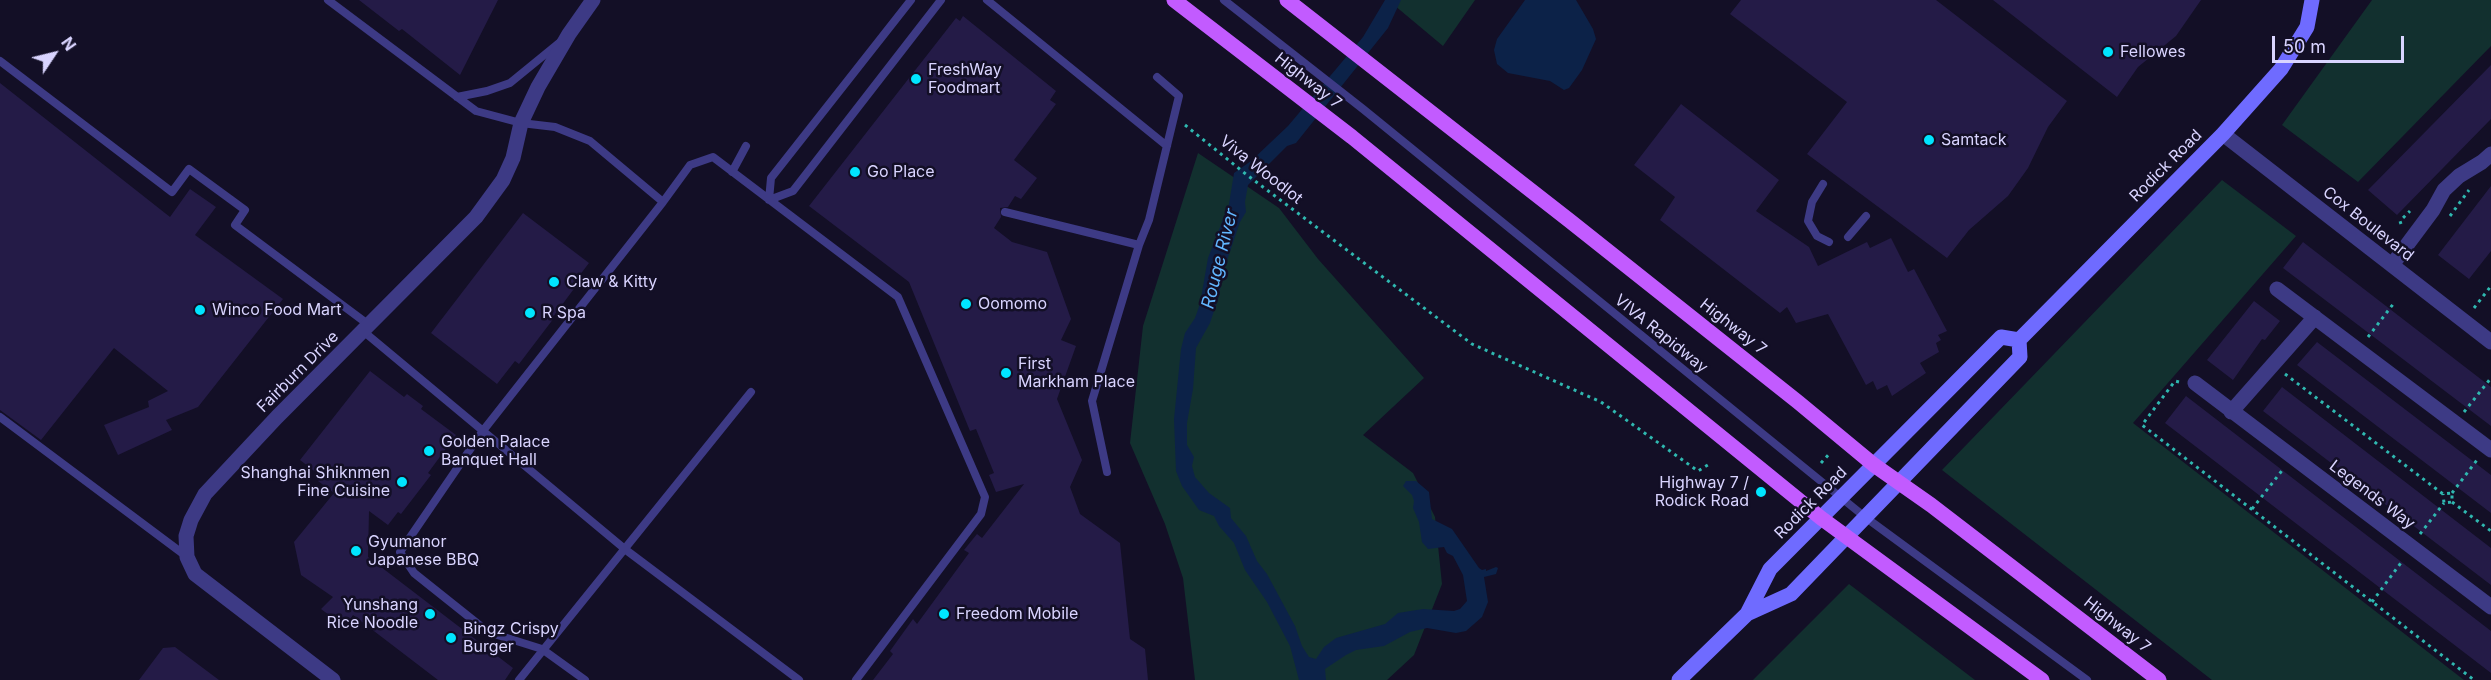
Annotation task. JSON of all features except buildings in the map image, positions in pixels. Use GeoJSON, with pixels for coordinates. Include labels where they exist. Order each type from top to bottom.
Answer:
{"type":"FeatureCollection","features":[{"type":"Feature","properties":{"kind":"main road","name":"Highway 7"},"geometry":{"type":"LineString","coordinates":[[1174,0],[1352,137],[1821,518],[2042,680]]}},
{"type":"Feature","properties":{"kind":"main road","name":"Highway 7"},"geometry":{"type":"LineString","coordinates":[[1287,0],[1392,80],[1780,387],[1874,465],[1941,512],[2159,680]]}},
{"type":"Feature","properties":{"kind":"main road","name":"Rodick Road"},"geometry":{"type":"LineString","coordinates":[[1747,614],[1791,594],[2020,357],[2019,340],[2223,134],[2281,69],[2307,27],[2312,0]]}},
{"type":"Feature","properties":{"kind":"main road","name":"Rodick Road"},"geometry":{"type":"LineString","coordinates":[[1679,680],[1747,614],[1770,569],[2001,337],[2019,340]]}},
{"type":"Feature","properties":{"kind":"street","name":"Fairburn Drive"},"geometry":{"type":"LineString","coordinates":[[187,557],[186,536],[190,520],[205,494],[476,217],[502,180],[513,158],[521,123],[538,87],[569,34],[593,0]]}},
{"type":"Feature","properties":{"kind":"street","name":"Cox Boulevard"},"geometry":{"type":"LineString","coordinates":[[2223,134],[2491,342]]}},
{"type":"Feature","properties":{"kind":"street"},"geometry":{"type":"LineString","coordinates":[[2392,265],[2433,210],[2444,190],[2458,176],[2491,154]]}},
{"type":"Feature","properties":{"kind":"street"},"geometry":{"type":"LineString","coordinates":[[2277,289],[2489,449]]}},
{"type":"Feature","properties":{"kind":"street"},"geometry":{"type":"LineString","coordinates":[[2231,412],[2315,317]]}},
{"type":"Feature","properties":{"kind":"street","name":"Legends Way"},"geometry":{"type":"LineString","coordinates":[[2195,383],[2491,607]]}},
{"type":"Feature","properties":{"kind":"street"},"geometry":{"type":"LineString","coordinates":[[187,557],[195,574],[333,680]]}},
{"type":"Feature","properties":{"kind":"lane"},"geometry":{"type":"LineString","coordinates":[[328,0],[476,111],[521,123],[555,127],[590,141],[663,202]]}},
{"type":"Feature","properties":{"kind":"lane"},"geometry":{"type":"LineString","coordinates":[[340,9],[346,0]]}},
{"type":"Feature","properties":{"kind":"lane"},"geometry":{"type":"LineString","coordinates":[[769,200],[771,178],[911,0]]}},
{"type":"Feature","properties":{"kind":"lane"},"geometry":{"type":"LineString","coordinates":[[769,200],[793,191],[941,0]]}},
{"type":"Feature","properties":{"kind":"lane"},"geometry":{"type":"LineString","coordinates":[[987,0],[1167,146]]}},
{"type":"Feature","properties":{"kind":"lane","name":"VIVA Rapidway"},"geometry":{"type":"LineString","coordinates":[[1224,0],[1363,109],[1865,516],[2087,680]]}},
{"type":"Feature","properties":{"kind":"lane"},"geometry":{"type":"LineString","coordinates":[[457,97],[487,92],[510,83],[569,34]]}},
{"type":"Feature","properties":{"kind":"lane"},"geometry":{"type":"LineString","coordinates":[[0,61],[172,192],[189,169],[245,210],[235,225],[366,328],[482,432],[626,550],[799,680]]}},
{"type":"Feature","properties":{"kind":"lane"},"geometry":{"type":"LineString","coordinates":[[1107,472],[1092,401],[1139,245],[1149,220],[1179,96],[1157,77]]}},
{"type":"Feature","properties":{"kind":"lane"},"geometry":{"type":"LineString","coordinates":[[732,171],[746,146]]}},
{"type":"Feature","properties":{"kind":"lane"},"geometry":{"type":"LineString","coordinates":[[585,680],[542,648],[488,632],[414,573],[400,552],[482,432],[690,165],[713,157],[898,297],[985,497],[981,514],[856,680]]}},
{"type":"Feature","properties":{"kind":"lane"},"geometry":{"type":"LineString","coordinates":[[1823,184],[1812,202],[1808,221],[1816,236],[1829,242]]}},
{"type":"Feature","properties":{"kind":"lane"},"geometry":{"type":"LineString","coordinates":[[1005,212],[1139,245]]}},
{"type":"Feature","properties":{"kind":"lane"},"geometry":{"type":"LineString","coordinates":[[1848,237],[1866,216]]}},
{"type":"Feature","properties":{"kind":"lane"},"geometry":{"type":"LineString","coordinates":[[519,680],[542,648],[626,550],[751,392]]}},
{"type":"Feature","properties":{"kind":"lane"},"geometry":{"type":"LineString","coordinates":[[0,417],[187,557]]}},
{"type":"Feature","properties":{"kind":"path","name":"Viva Woodlot"},"geometry":{"type":"LineString","coordinates":[[1175,116],[1308,222],[1472,344],[1601,402],[1698,471],[1711,463]]}},
{"type":"Feature","properties":{"kind":"path"},"geometry":{"type":"LineString","coordinates":[[2445,222],[2473,186]]}},
{"type":"Feature","properties":{"kind":"path"},"geometry":{"type":"LineString","coordinates":[[2473,309],[2491,286]]}},
{"type":"Feature","properties":{"kind":"path"},"geometry":{"type":"LineString","coordinates":[[2358,349],[2394,303]]}},
{"type":"Feature","properties":{"kind":"path"},"geometry":{"type":"LineString","coordinates":[[2273,365],[2443,494],[2451,493],[2489,449]]}},
{"type":"Feature","properties":{"kind":"path"},"geometry":{"type":"LineString","coordinates":[[2456,423],[2491,378]]}},
{"type":"Feature","properties":{"kind":"path"},"geometry":{"type":"LineString","coordinates":[[2195,383],[2175,381],[2142,425],[2475,680]]}},
{"type":"Feature","properties":{"kind":"path"},"geometry":{"type":"LineString","coordinates":[[1821,463],[1830,453]]}},
{"type":"Feature","properties":{"kind":"path"},"geometry":{"type":"LineString","coordinates":[[2252,510],[2292,457]]}},
{"type":"Feature","properties":{"kind":"path"},"geometry":{"type":"LineString","coordinates":[[2451,493],[2452,502]]}},
{"type":"Feature","properties":{"kind":"path"},"geometry":{"type":"LineString","coordinates":[[2372,602],[2444,503],[2443,494]]}},
{"type":"Feature","properties":{"kind":"path"},"geometry":{"type":"LineString","coordinates":[[2444,503],[2452,502],[2491,531]]}},
{"type":"Feature","properties":{"kind":"green space"},"geometry":{"type":"Polygon","coordinates":[[[1388,0],[1475,0],[1443,46],[1388,0]]]}},
{"type":"Feature","properties":{"kind":"green space"},"geometry":{"type":"Polygon","coordinates":[[[2372,0],[2491,0],[2491,46],[2358,182],[2282,125],[2372,0]]]}},
{"type":"Feature","properties":{"kind":"green space"},"geometry":{"type":"Polygon","coordinates":[[[1198,153],[1279,208],[1318,259],[1424,378],[1363,435],[1413,473],[1435,517],[1442,584],[1414,655],[1387,680],[1195,680],[1183,578],[1165,524],[1130,443],[1143,326],[1198,153]]]}},
{"type":"Feature","properties":{"kind":"green space"},"geometry":{"type":"Polygon","coordinates":[[[2222,180],[2296,236],[2133,423],[2464,680],[2212,680],[1942,470],[2222,180]]]}},
{"type":"Feature","properties":{"kind":"green space"},"geometry":{"type":"Polygon","coordinates":[[[1849,584],[1975,680],[1753,680],[1849,584]]]}},
{"type":"Feature","properties":{"kind":"water","name":"Rouge River"},"geometry":{"type":"Polygon","coordinates":[[[1385,0],[1401,0],[1388,28],[1296,143],[1287,146],[1248,185],[1246,212],[1240,222],[1223,272],[1219,296],[1210,323],[1196,348],[1193,389],[1187,423],[1187,445],[1194,457],[1192,466],[1195,477],[1209,493],[1230,508],[1231,518],[1246,536],[1257,561],[1267,574],[1295,626],[1302,646],[1309,657],[1316,659],[1324,647],[1336,638],[1385,624],[1398,613],[1423,609],[1454,611],[1460,609],[1467,601],[1463,575],[1453,556],[1447,553],[1444,547],[1428,549],[1422,542],[1412,495],[1403,486],[1406,481],[1416,481],[1429,492],[1432,519],[1452,529],[1479,568],[1486,569],[1486,571],[1498,568],[1496,574],[1484,577],[1488,602],[1482,617],[1466,631],[1456,633],[1427,628],[1410,632],[1384,646],[1356,650],[1346,655],[1325,669],[1326,680],[1299,680],[1290,646],[1267,602],[1245,570],[1234,543],[1219,526],[1214,516],[1199,510],[1182,486],[1176,471],[1174,419],[1181,349],[1185,333],[1195,318],[1200,304],[1208,258],[1229,204],[1234,173],[1251,161],[1288,126],[1363,37],[1385,0]]]}},
{"type":"Feature","properties":{"kind":"water"},"geometry":{"type":"Polygon","coordinates":[[[1525,0],[1576,0],[1593,29],[1596,39],[1582,70],[1569,88],[1564,90],[1550,81],[1508,73],[1497,64],[1494,50],[1497,39],[1525,0]]]}},
{"type":"Feature","properties":{"kind":"place","name":"Fellowes"},"geometry":{"type":"Point","coordinates":[2108,52]}},
{"type":"Feature","properties":{"kind":"place","name":"FreshWay Foodmart"},"geometry":{"type":"Point","coordinates":[916,79]}},
{"type":"Feature","properties":{"kind":"place","name":"Samtack"},"geometry":{"type":"Point","coordinates":[1929,140]}},
{"type":"Feature","properties":{"kind":"place","name":"Go Place"},"geometry":{"type":"Point","coordinates":[855,172]}},
{"type":"Feature","properties":{"kind":"place","name":"Claw & Kitty"},"geometry":{"type":"Point","coordinates":[554,282]}},
{"type":"Feature","properties":{"kind":"place","name":"Oomomo"},"geometry":{"type":"Point","coordinates":[966,304]}},
{"type":"Feature","properties":{"kind":"place","name":"Winco Food Mart"},"geometry":{"type":"Point","coordinates":[200,310]}},
{"type":"Feature","properties":{"kind":"place","name":"R Spa"},"geometry":{"type":"Point","coordinates":[530,313]}},
{"type":"Feature","properties":{"kind":"place","name":"First Markham Place"},"geometry":{"type":"Point","coordinates":[1006,373]}},
{"type":"Feature","properties":{"kind":"place","name":"Golden Palace Banquet Hall"},"geometry":{"type":"Point","coordinates":[429,451]}},
{"type":"Feature","properties":{"kind":"place","name":"Shanghai Shiknmen Fine Cuisine"},"geometry":{"type":"Point","coordinates":[402,482]}},
{"type":"Feature","properties":{"kind":"place","name":"Highway 7 / Rodick Road"},"geometry":{"type":"Point","coordinates":[1761,492]}},
{"type":"Feature","properties":{"kind":"place","name":"Gyumanor Japanese BBQ"},"geometry":{"type":"Point","coordinates":[356,551]}},
{"type":"Feature","properties":{"kind":"place","name":"Yunshang Rice Noodle"},"geometry":{"type":"Point","coordinates":[430,614]}},
{"type":"Feature","properties":{"kind":"place","name":"Freedom Mobile"},"geometry":{"type":"Point","coordinates":[944,614]}},
{"type":"Feature","properties":{"kind":"place","name":"Bingz Crispy Burger"},"geometry":{"type":"Point","coordinates":[451,638]}}]}
